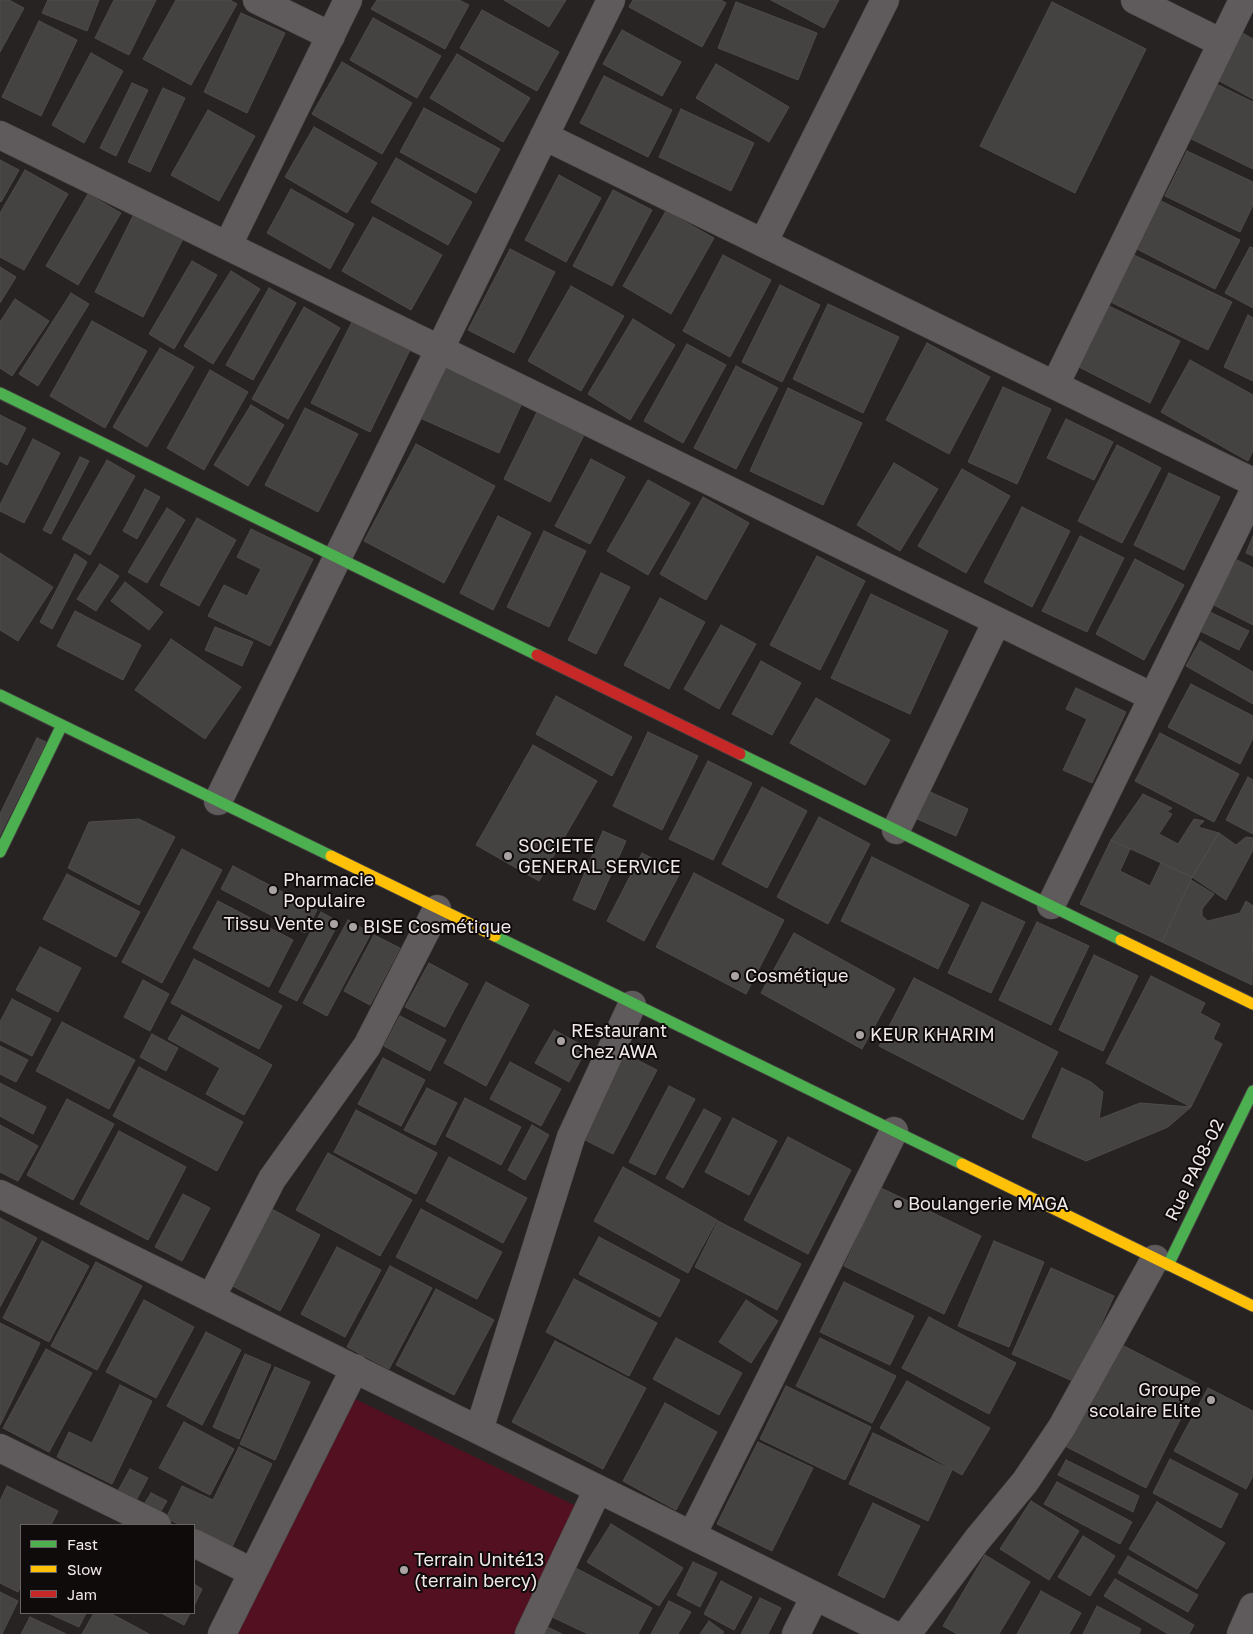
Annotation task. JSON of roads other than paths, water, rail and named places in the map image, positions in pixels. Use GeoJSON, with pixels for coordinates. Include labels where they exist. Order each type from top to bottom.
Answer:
{"type":"FeatureCollection","features":[{"type":"Feature","properties":{"kind":"street"},"geometry":{"type":"LineString","coordinates":[[256,0],[331,36]]}},
{"type":"Feature","properties":{"kind":"street"},"geometry":{"type":"LineString","coordinates":[[228,245],[348,0]]}},
{"type":"Feature","properties":{"kind":"street"},"geometry":{"type":"LineString","coordinates":[[218,801],[611,0]]}},
{"type":"Feature","properties":{"kind":"street"},"geometry":{"type":"LineString","coordinates":[[763,243],[885,0]]}},
{"type":"Feature","properties":{"kind":"street"},"geometry":{"type":"LineString","coordinates":[[1135,0],[1222,42]]}},
{"type":"Feature","properties":{"kind":"street"},"geometry":{"type":"LineString","coordinates":[[1055,385],[1243,0]]}},
{"type":"Feature","properties":{"kind":"street"},"geometry":{"type":"LineString","coordinates":[[0,135],[1153,697]]}},
{"type":"Feature","properties":{"kind":"street"},"geometry":{"type":"LineString","coordinates":[[544,136],[1253,482]]}},
{"type":"Feature","properties":{"kind":"street"},"geometry":{"type":"LineString","coordinates":[[0,393],[1253,1004]]}},
{"type":"Feature","properties":{"kind":"street"},"geometry":{"type":"LineString","coordinates":[[1051,905],[1253,492]]}},
{"type":"Feature","properties":{"kind":"street"},"geometry":{"type":"LineString","coordinates":[[896,830],[997,620]]}},
{"type":"Feature","properties":{"kind":"street"},"geometry":{"type":"LineString","coordinates":[[0,695],[632,1005],[1253,1306]]}},
{"type":"Feature","properties":{"kind":"street"},"geometry":{"type":"LineString","coordinates":[[0,852],[62,725]]}},
{"type":"Feature","properties":{"kind":"street"},"geometry":{"type":"LineString","coordinates":[[210,1298],[272,1178],[367,1046],[437,909]]}},
{"type":"Feature","properties":{"kind":"street"},"geometry":{"type":"LineString","coordinates":[[479,1430],[571,1137],[632,1005]]}},
{"type":"Feature","properties":{"kind":"street","name":"Rue PA08-02"},"geometry":{"type":"LineString","coordinates":[[1162,1262],[1253,1091]]}},
{"type":"Feature","properties":{"kind":"street"},"geometry":{"type":"LineString","coordinates":[[692,1535],[894,1131]]}},
{"type":"Feature","properties":{"kind":"street"},"geometry":{"type":"LineString","coordinates":[[0,1194],[892,1634]]}},
{"type":"Feature","properties":{"kind":"street"},"geometry":{"type":"LineString","coordinates":[[906,1634],[1025,1482],[1062,1427],[1162,1262]]}},
{"type":"Feature","properties":{"kind":"street"},"geometry":{"type":"LineString","coordinates":[[222,1634],[355,1368]]}},
{"type":"Feature","properties":{"kind":"street"},"geometry":{"type":"LineString","coordinates":[[0,1448],[155,1524]]}},
{"type":"Feature","properties":{"kind":"street"},"geometry":{"type":"LineString","coordinates":[[529,1634],[598,1489]]}},
{"type":"Feature","properties":{"kind":"street"},"geometry":{"type":"LineString","coordinates":[[195,1544],[252,1572]]}},
{"type":"Feature","properties":{"kind":"street"},"geometry":{"type":"LineString","coordinates":[[796,1634],[815,1596]]}},
{"type":"Feature","properties":{"kind":"street"},"geometry":{"type":"LineString","coordinates":[[1242,1634],[1253,1607]]}},
{"type":"Feature","properties":{"kind":"place","name":"SOCIETE GENERAL SERVICE"},"geometry":{"type":"Point","coordinates":[508,856]}},
{"type":"Feature","properties":{"kind":"place","name":"Pharmacie Populaire"},"geometry":{"type":"Point","coordinates":[273,890]}},
{"type":"Feature","properties":{"kind":"place","name":"Tissu Vente"},"geometry":{"type":"Point","coordinates":[334,924]}},
{"type":"Feature","properties":{"kind":"place","name":"BISE Cosmétique"},"geometry":{"type":"Point","coordinates":[353,927]}},
{"type":"Feature","properties":{"kind":"place","name":"Cosmétique"},"geometry":{"type":"Point","coordinates":[735,976]}},
{"type":"Feature","properties":{"kind":"place","name":"KEUR KHARIM"},"geometry":{"type":"Point","coordinates":[860,1035]}},
{"type":"Feature","properties":{"kind":"place","name":"REstaurant Chez AWA"},"geometry":{"type":"Point","coordinates":[561,1041]}},
{"type":"Feature","properties":{"kind":"place","name":"Boulangerie MAGA"},"geometry":{"type":"Point","coordinates":[898,1204]}},
{"type":"Feature","properties":{"kind":"place","name":"Groupe scolaire Elite"},"geometry":{"type":"Point","coordinates":[1211,1400]}},
{"type":"Feature","properties":{"kind":"place","name":"Terrain Unité13 (terrain bercy)"},"geometry":{"type":"Point","coordinates":[404,1570]}}]}
